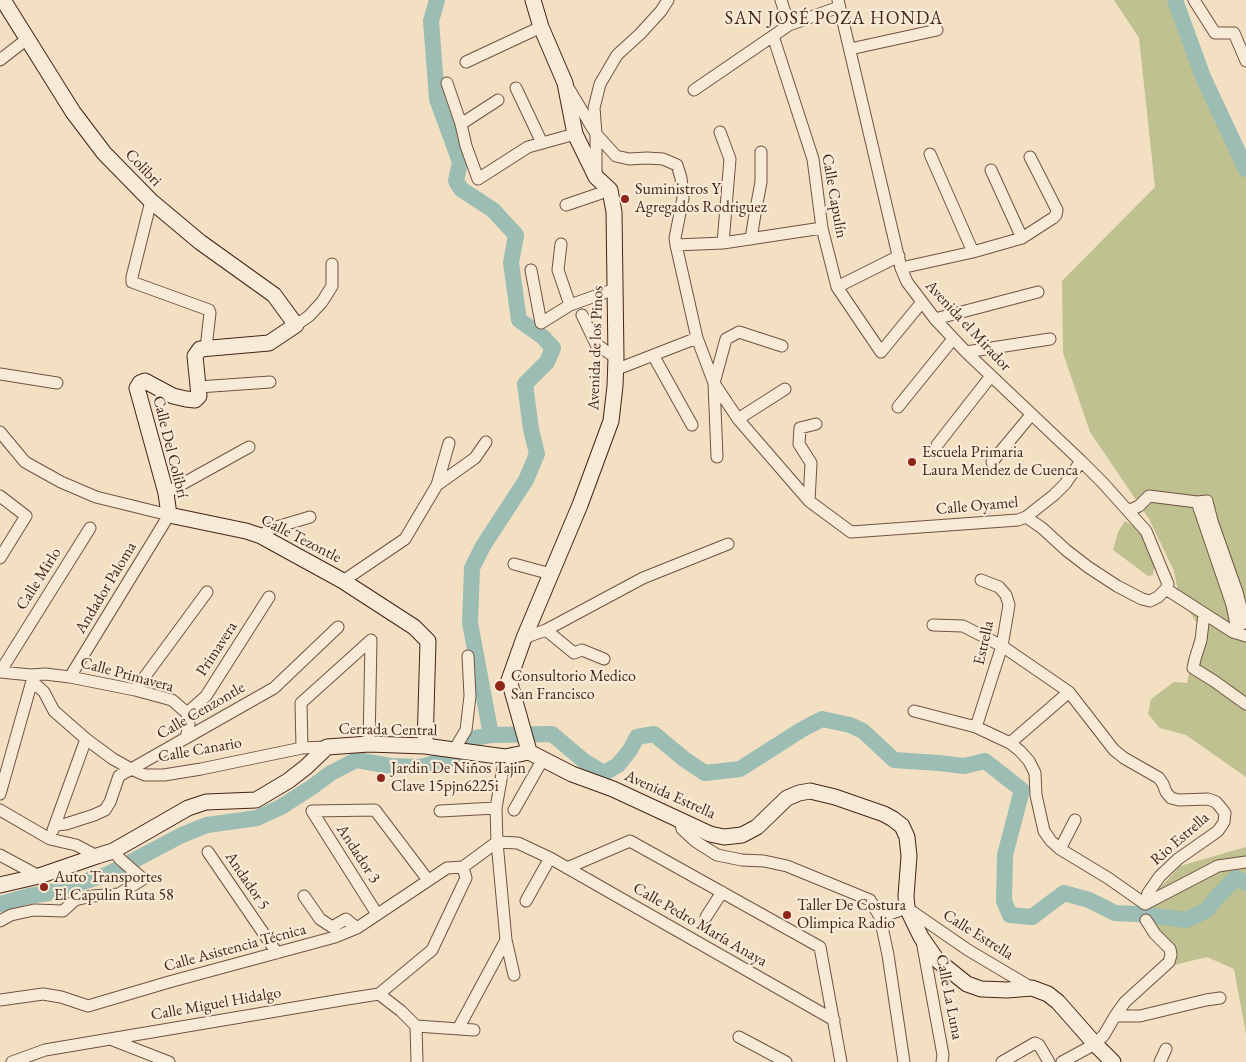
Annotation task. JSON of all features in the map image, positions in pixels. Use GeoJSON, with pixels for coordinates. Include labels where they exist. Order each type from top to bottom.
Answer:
{"type":"FeatureCollection","features":[{"type":"Feature","properties":{"kind":"street","name":"Colibri"},"geometry":{"type":"LineString","coordinates":[[3,0],[73,112],[104,153],[151,201],[200,242],[274,294],[296,325]]}},
{"type":"Feature","properties":{"kind":"street"},"geometry":{"type":"LineString","coordinates":[[533,0],[565,83],[596,134],[616,156],[629,159],[663,159],[677,165],[681,178],[683,198],[675,238],[696,338],[714,383],[738,419],[809,501]]}},
{"type":"Feature","properties":{"kind":"street"},"geometry":{"type":"LineString","coordinates":[[596,177],[594,108],[600,84],[617,55],[640,34],[661,11],[668,0]]}},
{"type":"Feature","properties":{"kind":"street"},"geometry":{"type":"LineString","coordinates":[[781,0],[789,25]]}},
{"type":"Feature","properties":{"kind":"street"},"geometry":{"type":"LineString","coordinates":[[1194,0],[1215,33],[1234,33],[1246,61]]}},
{"type":"Feature","properties":{"kind":"street"},"geometry":{"type":"LineString","coordinates":[[694,90],[789,25],[838,4]]}},
{"type":"Feature","properties":{"kind":"street","name":"Avenida el Mirador"},"geometry":{"type":"LineString","coordinates":[[838,4],[900,262],[907,282],[935,319],[966,352],[1081,461],[1146,531],[1168,584],[1166,589]]}},
{"type":"Feature","properties":{"kind":"street"},"geometry":{"type":"LineString","coordinates":[[466,62],[542,27]]}},
{"type":"Feature","properties":{"kind":"street"},"geometry":{"type":"LineString","coordinates":[[850,49],[937,30]]}},
{"type":"Feature","properties":{"kind":"street","name":"Calle Capulín"},"geometry":{"type":"LineString","coordinates":[[773,36],[813,159],[822,228],[837,287],[881,352],[922,302]]}},
{"type":"Feature","properties":{"kind":"street"},"geometry":{"type":"LineString","coordinates":[[0,60],[27,39]]}},
{"type":"Feature","properties":{"kind":"street"},"geometry":{"type":"LineString","coordinates":[[447,83],[478,179],[528,147],[575,134]]}},
{"type":"Feature","properties":{"kind":"street"},"geometry":{"type":"LineString","coordinates":[[565,83],[575,134],[596,177],[610,190],[566,205]]}},
{"type":"Feature","properties":{"kind":"street"},"geometry":{"type":"LineString","coordinates":[[516,88],[542,143]]}},
{"type":"Feature","properties":{"kind":"street"},"geometry":{"type":"LineString","coordinates":[[461,124],[498,100]]}},
{"type":"Feature","properties":{"kind":"street"},"geometry":{"type":"LineString","coordinates":[[720,132],[730,159],[722,243]]}},
{"type":"Feature","properties":{"kind":"street"},"geometry":{"type":"LineString","coordinates":[[751,239],[761,182],[761,152]]}},
{"type":"Feature","properties":{"kind":"street"},"geometry":{"type":"LineString","coordinates":[[930,154],[973,252]]}},
{"type":"Feature","properties":{"kind":"street"},"geometry":{"type":"LineString","coordinates":[[837,287],[900,262],[973,252],[1022,238],[1053,218],[1057,210],[1030,157]]}},
{"type":"Feature","properties":{"kind":"street"},"geometry":{"type":"LineString","coordinates":[[991,170],[1022,238]]}},
{"type":"Feature","properties":{"kind":"street","name":"Avenida de los Pinos"},"geometry":{"type":"LineString","coordinates":[[529,751],[509,680],[524,638],[580,505],[611,421],[615,386],[615,289],[614,212],[610,190]]}},
{"type":"Feature","properties":{"kind":"street"},"geometry":{"type":"LineString","coordinates":[[151,201],[132,282],[209,310],[206,348]]}},
{"type":"Feature","properties":{"kind":"street"},"geometry":{"type":"LineString","coordinates":[[676,245],[722,243],[822,228]]}},
{"type":"Feature","properties":{"kind":"street"},"geometry":{"type":"LineString","coordinates":[[561,244],[558,270],[570,305]]}},
{"type":"Feature","properties":{"kind":"street"},"geometry":{"type":"LineString","coordinates":[[270,382],[198,387],[196,356],[200,349],[269,343],[296,325],[309,316],[322,302],[332,286],[332,264]]}},
{"type":"Feature","properties":{"kind":"street"},"geometry":{"type":"LineString","coordinates":[[531,270],[541,323],[570,305],[615,289]]}},
{"type":"Feature","properties":{"kind":"street"},"geometry":{"type":"LineString","coordinates":[[935,319],[1038,292]]}},
{"type":"Feature","properties":{"kind":"street"},"geometry":{"type":"LineString","coordinates":[[582,315],[596,344],[615,364],[653,355],[696,338]]}},
{"type":"Feature","properties":{"kind":"street"},"geometry":{"type":"LineString","coordinates":[[717,457],[714,383],[726,339],[739,332],[782,346]]}},
{"type":"Feature","properties":{"kind":"street"},"geometry":{"type":"LineString","coordinates":[[898,407],[953,338]]}},
{"type":"Feature","properties":{"kind":"street"},"geometry":{"type":"LineString","coordinates":[[966,352],[1050,339]]}},
{"type":"Feature","properties":{"kind":"street"},"geometry":{"type":"LineString","coordinates":[[653,355],[692,425]]}},
{"type":"Feature","properties":{"kind":"street"},"geometry":{"type":"LineString","coordinates":[[0,374],[57,383]]}},
{"type":"Feature","properties":{"kind":"street"},"geometry":{"type":"LineString","coordinates":[[937,445],[991,376]]}},
{"type":"Feature","properties":{"kind":"street","name":"Calle Del Colibrí"},"geometry":{"type":"LineString","coordinates":[[169,516],[166,493],[137,388],[140,383],[145,381],[172,396],[195,400],[199,396],[198,387]]}},
{"type":"Feature","properties":{"kind":"street"},"geometry":{"type":"LineString","coordinates":[[738,419],[785,389]]}},
{"type":"Feature","properties":{"kind":"street"},"geometry":{"type":"LineString","coordinates":[[992,462],[1031,415]]}},
{"type":"Feature","properties":{"kind":"street"},"geometry":{"type":"LineString","coordinates":[[809,501],[811,463],[800,444],[800,428],[816,424]]}},
{"type":"Feature","properties":{"kind":"street","name":"Calle Tezontle"},"geometry":{"type":"LineString","coordinates":[[0,432],[24,462],[61,482],[96,497],[169,516],[246,531],[262,536],[343,581],[414,627],[428,641],[425,746]]}},
{"type":"Feature","properties":{"kind":"street"},"geometry":{"type":"LineString","coordinates":[[437,485],[475,458],[486,442]]}},
{"type":"Feature","properties":{"kind":"street"},"geometry":{"type":"LineString","coordinates":[[343,581],[405,539],[437,485],[449,443]]}},
{"type":"Feature","properties":{"kind":"street"},"geometry":{"type":"LineString","coordinates":[[166,493],[249,448]]}},
{"type":"Feature","properties":{"kind":"street"},"geometry":{"type":"LineString","coordinates":[[1026,517],[1054,495],[1081,461]]}},
{"type":"Feature","properties":{"kind":"street"},"geometry":{"type":"LineString","coordinates":[[0,496],[26,516],[0,558]]}},
{"type":"Feature","properties":{"kind":"street"},"geometry":{"type":"LineString","coordinates":[[1128,511],[1139,506],[1149,496],[1197,502],[1207,501],[1212,521],[1237,592],[1245,623],[1236,625],[1232,604],[1197,502]]}},
{"type":"Feature","properties":{"kind":"street","name":"Calle Oyamel"},"geometry":{"type":"LineString","coordinates":[[809,501],[851,532],[1018,520],[1026,517],[1088,567],[1117,586],[1142,599],[1150,601],[1166,589]]}},
{"type":"Feature","properties":{"kind":"street","name":"Andador Paloma"},"geometry":{"type":"LineString","coordinates":[[70,677],[169,516]]}},
{"type":"Feature","properties":{"kind":"street"},"geometry":{"type":"LineString","coordinates":[[262,536],[270,529],[310,517]]}},
{"type":"Feature","properties":{"kind":"street","name":"Calle Mirlo"},"geometry":{"type":"LineString","coordinates":[[0,672],[90,528]]}},
{"type":"Feature","properties":{"kind":"street"},"geometry":{"type":"LineString","coordinates":[[524,638],[546,630],[643,578],[728,544]]}},
{"type":"Feature","properties":{"kind":"street"},"geometry":{"type":"LineString","coordinates":[[514,564],[551,574]]}},
{"type":"Feature","properties":{"kind":"street","name":"Estrella"},"geometry":{"type":"LineString","coordinates":[[976,727],[1002,646],[1008,606],[1006,595],[998,587],[981,580]]}},
{"type":"Feature","properties":{"kind":"street"},"geometry":{"type":"LineString","coordinates":[[1166,589],[1233,632],[1246,636]]}},
{"type":"Feature","properties":{"kind":"street"},"geometry":{"type":"LineString","coordinates":[[135,690],[207,592]]}},
{"type":"Feature","properties":{"kind":"street","name":"Primavera"},"geometry":{"type":"LineString","coordinates":[[187,713],[206,696],[269,597]]}},
{"type":"Feature","properties":{"kind":"street"},"geometry":{"type":"LineString","coordinates":[[1204,614],[1201,640],[1193,668],[1246,704]]}},
{"type":"Feature","properties":{"kind":"street","name":"Rio Estrella"},"geometry":{"type":"LineString","coordinates":[[933,625],[963,626],[1002,646],[1069,692],[1114,750],[1124,758],[1159,778],[1171,798],[1180,800],[1208,799],[1216,802],[1225,813],[1224,822],[1218,831],[1178,859],[1160,876],[1148,893],[1145,904]]}},
{"type":"Feature","properties":{"kind":"street","name":"Calle Cenzontle"},"geometry":{"type":"LineString","coordinates":[[55,825],[66,824],[105,810],[110,802],[119,776],[274,688],[338,627]]}},
{"type":"Feature","properties":{"kind":"street"},"geometry":{"type":"LineString","coordinates":[[546,630],[574,653],[582,650],[604,659]]}},
{"type":"Feature","properties":{"kind":"street"},"geometry":{"type":"LineString","coordinates":[[302,748],[301,703],[370,640],[369,744]]}},
{"type":"Feature","properties":{"kind":"street"},"geometry":{"type":"LineString","coordinates":[[454,751],[466,730],[470,696],[468,656]]}},
{"type":"Feature","properties":{"kind":"street"},"geometry":{"type":"LineString","coordinates":[[0,672],[32,678],[0,794]]}},
{"type":"Feature","properties":{"kind":"street","name":"Calle Primavera"},"geometry":{"type":"LineString","coordinates":[[32,678],[45,674],[70,677],[135,690],[172,700],[187,713],[189,725],[186,738]]}},
{"type":"Feature","properties":{"kind":"street","name":"Calle Canario"},"geometry":{"type":"LineString","coordinates":[[32,678],[44,692],[54,711],[86,739],[113,759],[145,775],[164,775],[302,748],[327,747]]}},
{"type":"Feature","properties":{"kind":"street"},"geometry":{"type":"LineString","coordinates":[[1010,743],[1069,692]]}},
{"type":"Feature","properties":{"kind":"street"},"geometry":{"type":"LineString","coordinates":[[914,711],[976,727],[1010,743],[1020,751],[1029,761],[1035,773],[1036,795],[1044,831],[1051,841],[1060,849],[1108,878],[1145,904],[1218,866],[1246,862]]}},
{"type":"Feature","properties":{"kind":"street"},"geometry":{"type":"LineString","coordinates":[[50,839],[86,739]]}},
{"type":"Feature","properties":{"kind":"street","name":"Cerrada Central"},"geometry":{"type":"LineString","coordinates":[[0,885],[39,876],[96,856],[117,856],[188,808],[206,802],[256,800],[288,781],[318,757],[327,747],[369,744],[425,746],[505,757],[529,751]]}},
{"type":"Feature","properties":{"kind":"street","name":"Avenida Estrella"},"geometry":{"type":"LineString","coordinates":[[529,751],[572,774],[613,789],[710,834],[724,837],[742,835],[757,827],[787,798],[810,791],[835,797],[884,814],[902,826],[906,837],[909,856],[907,908],[921,937],[937,960],[967,984],[981,989],[1007,990],[1032,988]]}},
{"type":"Feature","properties":{"kind":"street"},"geometry":{"type":"LineString","coordinates":[[505,757],[496,808],[497,842],[506,940],[514,975]]}},
{"type":"Feature","properties":{"kind":"street"},"geometry":{"type":"LineString","coordinates":[[514,810],[543,759]]}},
{"type":"Feature","properties":{"kind":"street"},"geometry":{"type":"LineString","coordinates":[[440,811],[496,808]]}},
{"type":"Feature","properties":{"kind":"street"},"geometry":{"type":"LineString","coordinates":[[0,810],[50,839],[76,845],[96,856]]}},
{"type":"Feature","properties":{"kind":"street","name":"Andador 3"},"geometry":{"type":"LineString","coordinates":[[377,914],[312,811],[375,810],[428,880]]}},
{"type":"Feature","properties":{"kind":"street"},"geometry":{"type":"LineString","coordinates":[[680,820],[682,829],[695,841],[718,855],[787,866],[870,900],[880,916],[888,955],[904,1062]]}},
{"type":"Feature","properties":{"kind":"street"},"geometry":{"type":"LineString","coordinates":[[1060,849],[1075,820]]}},
{"type":"Feature","properties":{"kind":"street"},"geometry":{"type":"LineString","coordinates":[[567,868],[630,841],[820,947],[841,1062]]}},
{"type":"Feature","properties":{"kind":"street"},"geometry":{"type":"LineString","coordinates":[[474,1030],[416,1026],[401,1011],[378,994],[432,950],[466,878],[463,867],[497,842]]}},
{"type":"Feature","properties":{"kind":"street","name":"Calle Pedro María Anaya"},"geometry":{"type":"LineString","coordinates":[[497,842],[518,843],[550,858],[834,1020]]}},
{"type":"Feature","properties":{"kind":"street","name":"Andador 5"},"geometry":{"type":"LineString","coordinates":[[208,852],[277,953]]}},
{"type":"Feature","properties":{"kind":"street"},"geometry":{"type":"LineString","coordinates":[[0,855],[39,876]]}},
{"type":"Feature","properties":{"kind":"street"},"geometry":{"type":"LineString","coordinates":[[0,921],[11,915],[34,910],[64,911],[75,900],[92,896],[119,894],[143,879],[117,856]]}},
{"type":"Feature","properties":{"kind":"street"},"geometry":{"type":"LineString","coordinates":[[526,901],[550,858]]}},
{"type":"Feature","properties":{"kind":"street","name":"Calle Asistencia Técnica"},"geometry":{"type":"LineString","coordinates":[[0,1000],[43,994],[61,997],[88,1006],[335,937],[357,928],[447,868],[463,867]]}},
{"type":"Feature","properties":{"kind":"street"},"geometry":{"type":"LineString","coordinates":[[706,917],[722,892]]}},
{"type":"Feature","properties":{"kind":"street"},"geometry":{"type":"LineString","coordinates":[[304,896],[320,919],[332,927],[346,919],[357,928]]}},
{"type":"Feature","properties":{"kind":"street"},"geometry":{"type":"LineString","coordinates":[[880,916],[907,908]]}},
{"type":"Feature","properties":{"kind":"street","name":"Calle Estrella"},"geometry":{"type":"LineString","coordinates":[[907,908],[968,950],[1032,988]]}},
{"type":"Feature","properties":{"kind":"street"},"geometry":{"type":"LineString","coordinates":[[1062,1062],[1095,1044],[1104,1035],[1125,1002],[1169,962],[1171,956],[1170,949],[1155,934],[1146,920]]}},
{"type":"Feature","properties":{"kind":"street","name":"Calle La Luna"},"geometry":{"type":"LineString","coordinates":[[921,937],[943,1055],[942,1062]]}},
{"type":"Feature","properties":{"kind":"street"},"geometry":{"type":"LineString","coordinates":[[458,1029],[506,940]]}},
{"type":"Feature","properties":{"kind":"street"},"geometry":{"type":"LineString","coordinates":[[1032,988],[1048,994],[1058,1002],[1113,1062]]}},
{"type":"Feature","properties":{"kind":"street","name":"Calle Miguel Hidalgo"},"geometry":{"type":"LineString","coordinates":[[12,1062],[45,1050],[378,994]]}},
{"type":"Feature","properties":{"kind":"street"},"geometry":{"type":"LineString","coordinates":[[1115,1016],[1140,1016],[1220,998]]}},
{"type":"Feature","properties":{"kind":"street"},"geometry":{"type":"LineString","coordinates":[[416,1026],[417,1062]]}},
{"type":"Feature","properties":{"kind":"street"},"geometry":{"type":"LineString","coordinates":[[739,1037],[786,1062]]}},
{"type":"Feature","properties":{"kind":"street"},"geometry":{"type":"LineString","coordinates":[[110,1039],[169,1062]]}},
{"type":"Feature","properties":{"kind":"street"},"geometry":{"type":"LineString","coordinates":[[1002,1062],[1035,1043],[1049,1062]]}},
{"type":"Feature","properties":{"kind":"street"},"geometry":{"type":"LineString","coordinates":[[1160,1062],[1166,1049]]}},
{"type":"Feature","properties":{"kind":"street"},"geometry":{"type":"LineString","coordinates":[[0,1060],[7,1062]]}},
{"type":"Feature","properties":{"kind":"green space"},"geometry":{"type":"Polygon","coordinates":[[[1114,0],[1175,0],[1203,77],[1246,169],[1246,777],[1186,735],[1160,728],[1148,714],[1151,699],[1174,682],[1187,683],[1199,626],[1179,596],[1174,571],[1149,519],[1090,432],[1063,353],[1062,281],[1155,187],[1139,38],[1114,0]]]}},
{"type":"Feature","properties":{"kind":"green space"},"geometry":{"type":"Polygon","coordinates":[[[1125,521],[1137,528],[1151,553],[1154,568],[1153,575],[1148,576],[1113,550],[1118,532],[1125,521]]]}},
{"type":"Feature","properties":{"kind":"green space"},"geometry":{"type":"Polygon","coordinates":[[[1246,847],[1246,1034],[1234,969],[1207,957],[1170,966],[1172,947],[1148,927],[1149,900],[1180,866],[1246,847]]]}},
{"type":"Feature","properties":{"kind":"waterway"},"geometry":{"type":"LineString","coordinates":[[437,0],[431,21],[437,99],[460,162],[456,181],[461,189],[493,210],[516,235],[511,263],[519,320],[543,337],[553,348],[547,362],[525,384],[531,429],[537,454],[526,480],[483,546],[472,568],[470,623],[491,735]]}},
{"type":"Feature","properties":{"kind":"waterway"},"geometry":{"type":"LineString","coordinates":[[1175,0],[1203,77],[1246,169]]}},
{"type":"Feature","properties":{"kind":"waterway"},"geometry":{"type":"LineString","coordinates":[[0,904],[49,893],[108,874],[182,835],[207,825],[257,818],[281,807],[331,773],[356,760],[391,766],[421,767],[452,758],[475,738],[491,735],[552,734],[584,761],[604,773],[618,765],[630,750],[637,737],[654,734],[684,759],[705,773],[740,769],[801,730],[822,719],[850,725],[863,731],[894,760],[964,766],[985,761],[1022,790],[1005,855],[1004,901],[1010,915],[1032,917],[1064,893],[1089,900],[1115,913],[1186,920],[1207,910],[1236,878],[1246,883]]}},
{"type":"Feature","properties":{"kind":"place","name":"Suministros Y Agregados Rodriguez"},"geometry":{"type":"Point","coordinates":[625,199]}},
{"type":"Feature","properties":{"kind":"place","name":"Escuela Primaria Laura Mendez de Cuenca"},"geometry":{"type":"Point","coordinates":[912,462]}},
{"type":"Feature","properties":{"kind":"place","name":"Consultorio Medico San Francisco"},"geometry":{"type":"Point","coordinates":[500,686]}},
{"type":"Feature","properties":{"kind":"place","name":"Jardin De Niños Tajin Clave 15pjn6225i"},"geometry":{"type":"Point","coordinates":[381,778]}},
{"type":"Feature","properties":{"kind":"place","name":"Auto Transportes El Capulin Ruta 58"},"geometry":{"type":"Point","coordinates":[44,887]}},
{"type":"Feature","properties":{"kind":"place","name":"Taller De Costura Olimpica Radio"},"geometry":{"type":"Point","coordinates":[787,915]}},
{"type":"Feature","properties":{"kind":"district","name":"SAN JOSÉ POZA HONDA"},"geometry":{"type":"Point","coordinates":[834,19]}}]}
